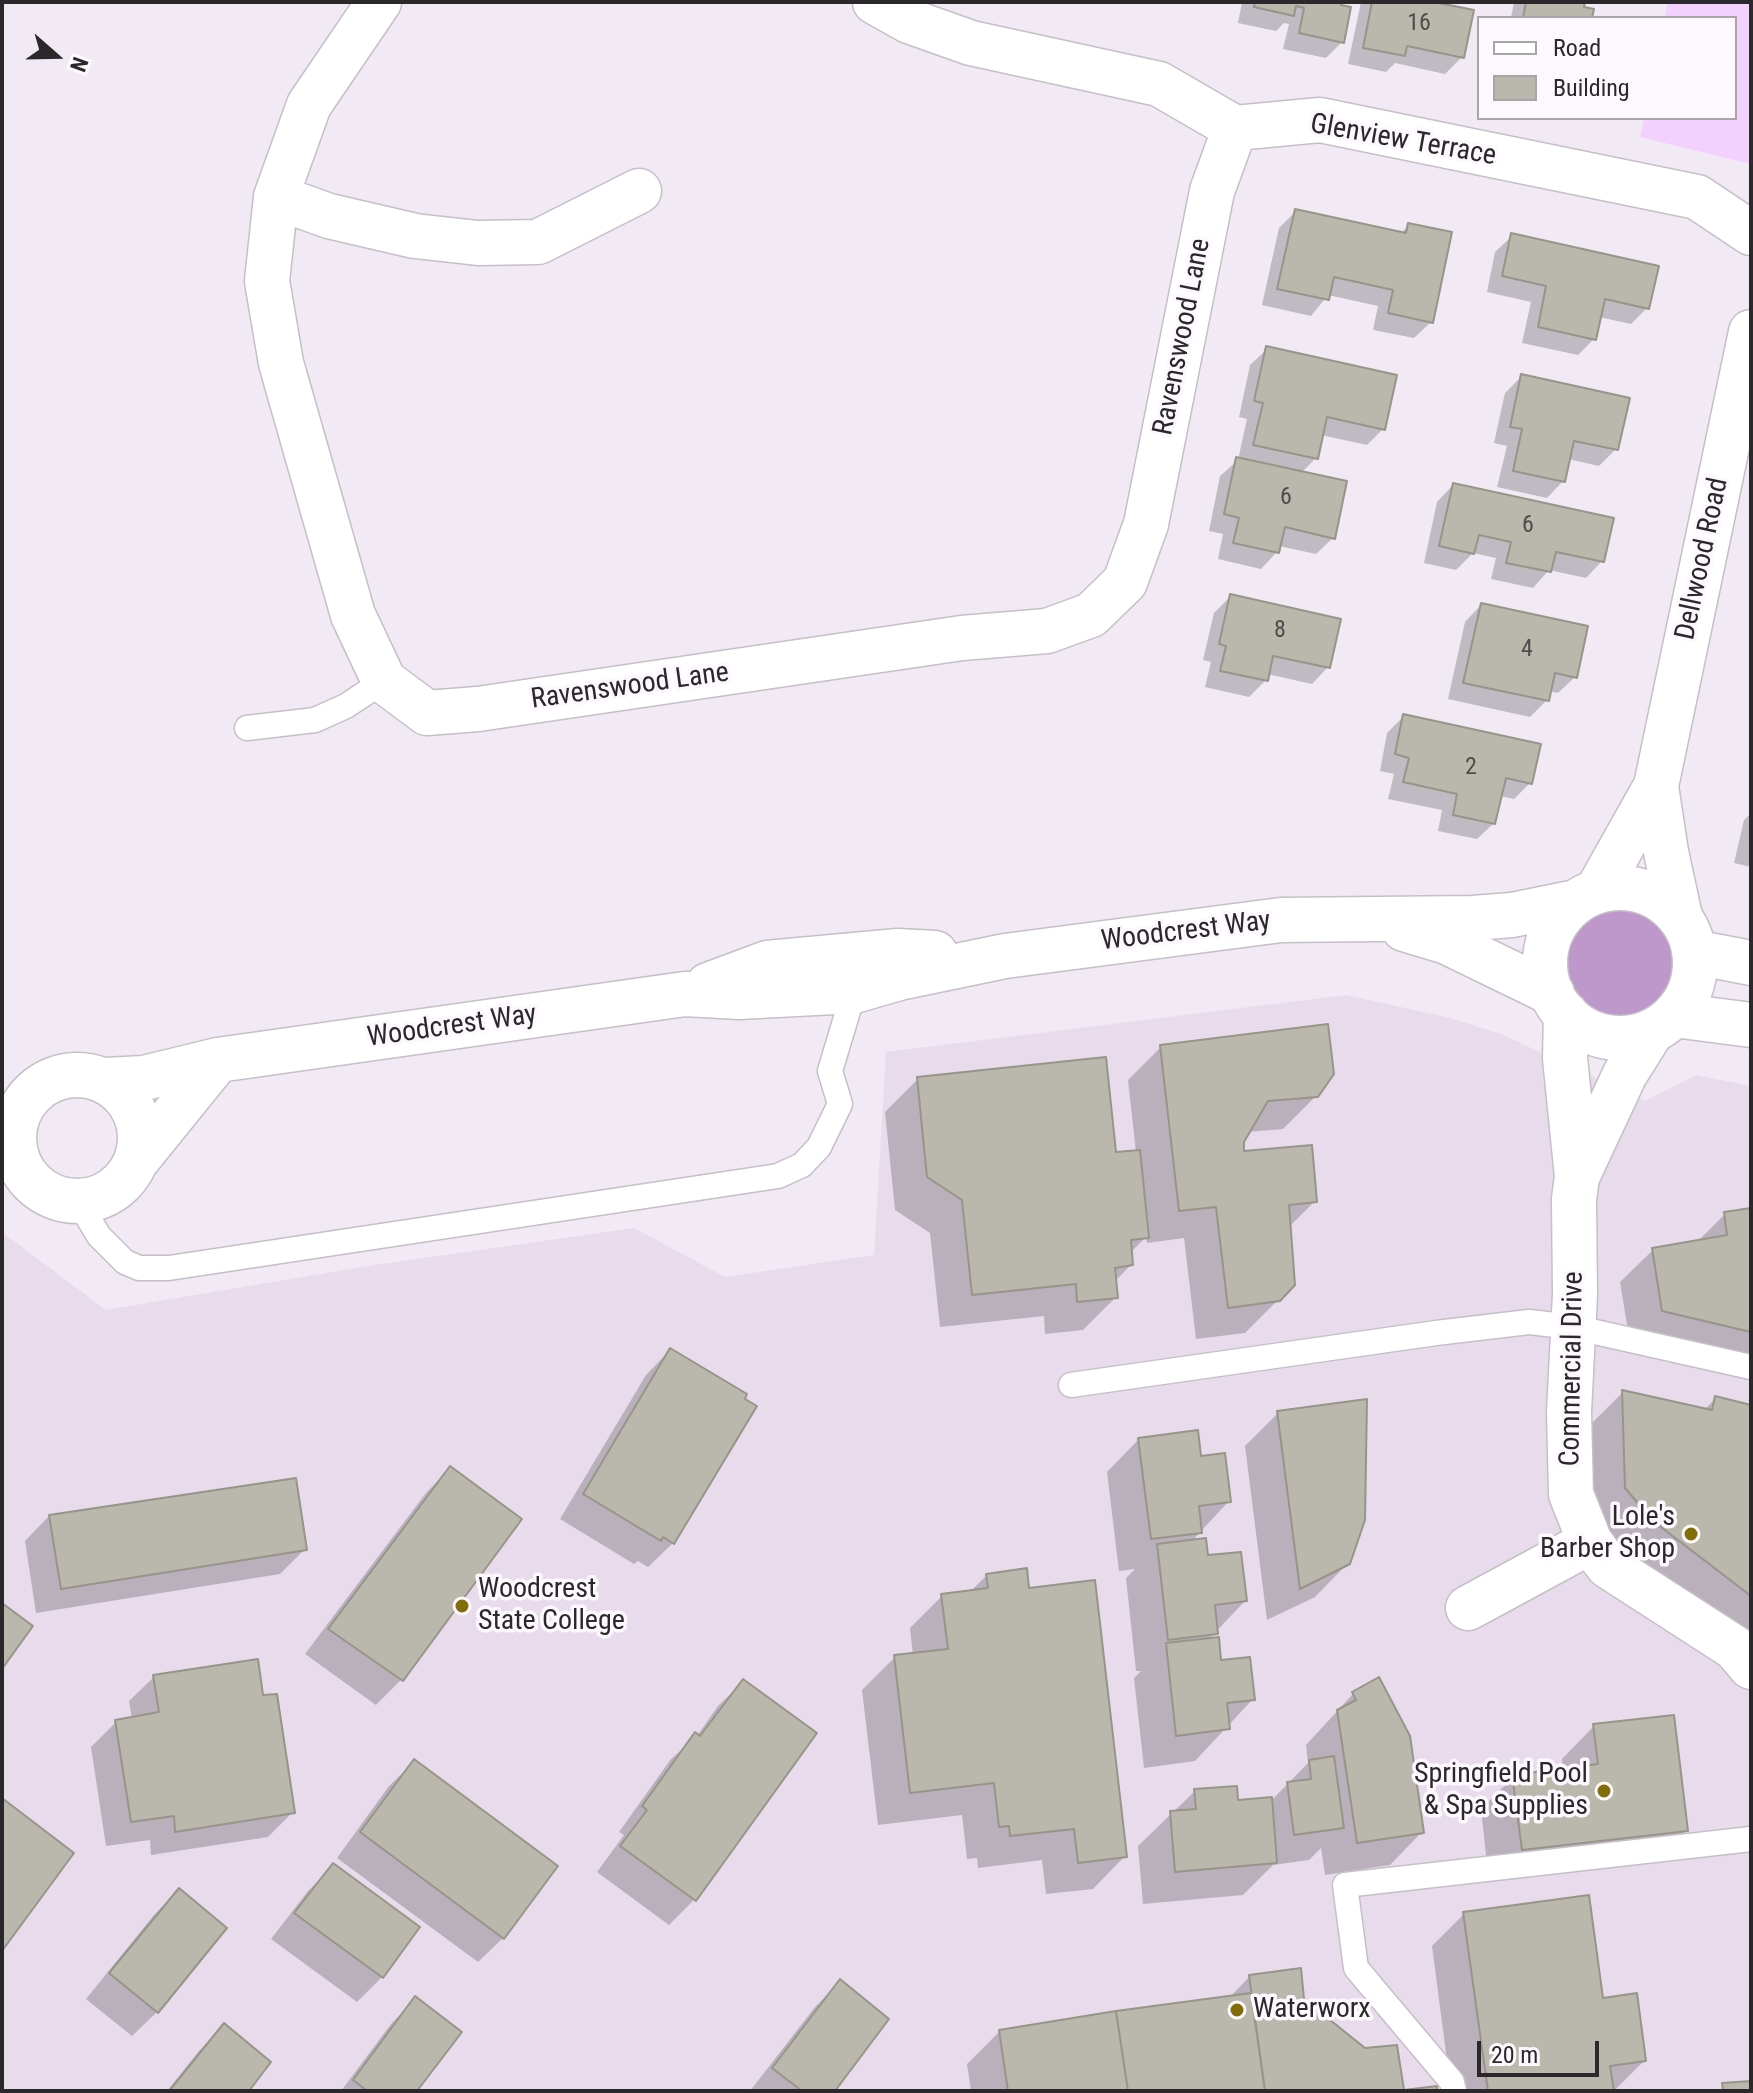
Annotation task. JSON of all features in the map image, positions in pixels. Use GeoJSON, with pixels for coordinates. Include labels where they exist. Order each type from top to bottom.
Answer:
{"type":"FeatureCollection","features":[{"type":"Feature","properties":{"kind":"street","name":"Ravenswood Lane"},"geometry":{"type":"LineString","coordinates":[[379,2],[309,105],[276,197],[267,281],[281,363],[353,615],[384,681],[427,713],[478,709],[962,638],[1047,631],[1091,615],[1125,582],[1146,524],[1212,191],[1235,128]]}},
{"type":"Feature","properties":{"kind":"street"},"geometry":{"type":"LineString","coordinates":[[875,2],[909,21],[971,43],[1159,84],[1235,128]]}},
{"type":"Feature","properties":{"kind":"street","name":"Glenview Terrace"},"geometry":{"type":"LineString","coordinates":[[1235,128],[1320,120],[1335,123],[1697,197],[1751,233]]}},
{"type":"Feature","properties":{"kind":"street"},"geometry":{"type":"LineString","coordinates":[[276,197],[329,216],[415,236],[478,243],[538,242],[639,191]]}},
{"type":"Feature","properties":{"kind":"street","name":"Dellwood Road"},"geometry":{"type":"LineString","coordinates":[[1587,896],[1656,786],[1751,332]]}},
{"type":"Feature","properties":{"kind":"street","name":"Dellwood Road"},"geometry":{"type":"LineString","coordinates":[[1656,786],[1666,852],[1687,935]]}},
{"type":"Feature","properties":{"kind":"street"},"geometry":{"type":"LineString","coordinates":[[1663,1023],[1692,986],[1687,935],[1664,901],[1643,891],[1620,887],[1587,896],[1558,920],[1548,943],[1546,969],[1559,1004],[1584,1029],[1606,1037],[1629,1037],[1663,1023],[1751,1025]]}},
{"type":"Feature","properties":{"kind":"street","name":"Woodcrest Way"},"geometry":{"type":"LineString","coordinates":[[105,1080],[144,1078],[218,1060],[685,994],[739,997],[854,991],[899,978],[1005,956],[1281,920],[1512,915],[1587,896]]}},
{"type":"Feature","properties":{"kind":"street","name":"Woodcrest Way"},"geometry":{"type":"LineString","coordinates":[[1368,918],[1447,942],[1559,1004]]}},
{"type":"Feature","properties":{"kind":"street"},"geometry":{"type":"LineString","coordinates":[[1687,935],[1751,963]]}},
{"type":"Feature","properties":{"kind":"street","name":"Woodcrest Way"},"geometry":{"type":"LineString","coordinates":[[685,994],[767,963],[898,951],[1005,956]]}},
{"type":"Feature","properties":{"kind":"street","name":"Commercial Drive"},"geometry":{"type":"LineString","coordinates":[[1559,1004],[1577,1177],[1569,1412],[1571,1494],[1590,1542],[1608,1566],[1735,1648],[1751,1667]]}},
{"type":"Feature","properties":{"kind":"street","name":"Commercial Drive"},"geometry":{"type":"LineString","coordinates":[[1577,1177],[1625,1074],[1663,1023]]}},
{"type":"Feature","properties":{"kind":"street"},"geometry":{"type":"LineString","coordinates":[[2,1178],[60,1196],[100,1198],[125,1179],[218,1060]]}},
{"type":"Feature","properties":{"kind":"street"},"geometry":{"type":"LineString","coordinates":[[60,1196],[27,1176],[15,1150],[15,1101],[46,1082],[67,1075],[84,1074],[105,1080],[123,1093],[135,1109],[141,1131],[137,1160]]}},
{"type":"Feature","properties":{"kind":"street"},"geometry":{"type":"LineString","coordinates":[[1468,1608],[1590,1542]]}},
{"type":"Feature","properties":{"kind":"lane"},"geometry":{"type":"LineString","coordinates":[[247,728],[315,720],[346,706],[384,681]]}},
{"type":"Feature","properties":{"kind":"lane"},"geometry":{"type":"LineString","coordinates":[[60,1196],[125,1262],[139,1268],[169,1268],[778,1176],[802,1165],[819,1147],[840,1104],[830,1071],[854,991]]}},
{"type":"Feature","properties":{"kind":"lane"},"geometry":{"type":"LineString","coordinates":[[1071,1385],[1529,1322],[1573,1327],[1751,1367]]}},
{"type":"Feature","properties":{"kind":"lane"},"geometry":{"type":"LineString","coordinates":[[1454,2091],[1452,2082],[1356,1968],[1345,1885],[1751,1839]]}},
{"type":"Feature","properties":{"kind":"shaded area"},"geometry":{"type":"Polygon","coordinates":[[[1668,2],[1751,2],[1751,164],[1640,137],[1644,120],[1737,120],[1737,16],[1665,16],[1668,2]]]}},
{"type":"Feature","properties":{"kind":"shaded area"},"geometry":{"type":"Polygon","coordinates":[[[1621,908],[1642,912],[1660,924],[1672,942],[1676,963],[1672,984],[1660,1002],[1642,1014],[1621,1018],[1600,1014],[1582,1002],[1570,984],[1566,963],[1570,942],[1582,924],[1600,912],[1621,908]]]}},
{"type":"Feature","properties":{"kind":"shaded area"},"geometry":{"type":"Polygon","coordinates":[[[1346,995],[1450,1018],[1501,1034],[1645,1101],[1696,1075],[1751,1086],[1751,2091],[2,2091],[2,1232],[106,1310],[374,1265],[634,1228],[725,1277],[874,1255],[886,1052],[1346,995]]]}},
{"type":"Feature","properties":{"kind":"building"},"geometry":{"type":"Polygon","coordinates":[[[1255,2],[1342,2],[1341,5],[1351,7],[1344,43],[1299,33],[1304,8],[1296,6],[1294,16],[1254,7],[1255,2]]]}},
{"type":"Feature","properties":{"kind":"building"},"geometry":{"type":"Polygon","coordinates":[[[1372,2],[1434,2],[1474,10],[1464,58],[1407,46],[1405,56],[1363,48],[1372,2]]]}},
{"type":"Feature","properties":{"kind":"building"},"geometry":{"type":"Polygon","coordinates":[[[1526,2],[1585,2],[1584,7],[1594,9],[1592,16],[1523,16],[1526,2]]]}},
{"type":"Feature","properties":{"kind":"building"},"geometry":{"type":"Polygon","coordinates":[[[1295,209],[1406,233],[1408,223],[1452,232],[1433,323],[1388,313],[1393,290],[1334,277],[1329,300],[1277,289],[1295,209]]]}},
{"type":"Feature","properties":{"kind":"building"},"geometry":{"type":"Polygon","coordinates":[[[1511,233],[1659,266],[1649,309],[1605,299],[1596,340],[1538,327],[1546,286],[1502,276],[1511,233]]]}},
{"type":"Feature","properties":{"kind":"building"},"geometry":{"type":"Polygon","coordinates":[[[1266,346],[1397,375],[1385,430],[1327,417],[1318,459],[1253,445],[1263,403],[1254,401],[1266,346]]]}},
{"type":"Feature","properties":{"kind":"building"},"geometry":{"type":"Polygon","coordinates":[[[1521,374],[1630,398],[1618,450],[1574,441],[1565,482],[1513,471],[1522,429],[1510,427],[1521,374]]]}},
{"type":"Feature","properties":{"kind":"building"},"geometry":{"type":"Polygon","coordinates":[[[1236,457],[1347,481],[1335,539],[1285,527],[1279,553],[1233,543],[1239,518],[1224,514],[1236,457]]]}},
{"type":"Feature","properties":{"kind":"building"},"geometry":{"type":"Polygon","coordinates":[[[1453,483],[1614,518],[1604,562],[1556,552],[1551,572],[1506,563],[1511,542],[1479,535],[1474,554],[1439,546],[1453,483]]]}},
{"type":"Feature","properties":{"kind":"building"},"geometry":{"type":"Polygon","coordinates":[[[1230,594],[1341,619],[1330,668],[1273,656],[1268,681],[1220,671],[1226,646],[1219,644],[1230,594]]]}},
{"type":"Feature","properties":{"kind":"building"},"geometry":{"type":"Polygon","coordinates":[[[1481,603],[1588,626],[1577,678],[1555,673],[1549,701],[1463,683],[1481,603]]]}},
{"type":"Feature","properties":{"kind":"building"},"geometry":{"type":"Polygon","coordinates":[[[1403,714],[1541,744],[1532,784],[1506,778],[1495,824],[1453,815],[1457,794],[1403,782],[1409,758],[1395,754],[1403,714]]]}},
{"type":"Feature","properties":{"kind":"building"},"geometry":{"type":"Polygon","coordinates":[[[1328,1024],[1334,1074],[1318,1097],[1268,1101],[1244,1142],[1244,1151],[1312,1145],[1317,1202],[1289,1205],[1295,1285],[1280,1301],[1228,1308],[1216,1207],[1179,1211],[1160,1045],[1328,1024]]]}},
{"type":"Feature","properties":{"kind":"building"},"geometry":{"type":"Polygon","coordinates":[[[1106,1057],[1116,1152],[1140,1150],[1149,1238],[1131,1240],[1133,1265],[1115,1268],[1118,1298],[1077,1302],[1076,1284],[972,1295],[962,1200],[927,1177],[917,1077],[1106,1057]]]}},
{"type":"Feature","properties":{"kind":"building"},"geometry":{"type":"Polygon","coordinates":[[[1751,1208],[1751,1332],[1662,1311],[1652,1248],[1727,1235],[1724,1212],[1751,1208]]]}},
{"type":"Feature","properties":{"kind":"building"},"geometry":{"type":"Polygon","coordinates":[[[670,1348],[747,1394],[745,1399],[757,1406],[674,1544],[663,1537],[661,1541],[583,1494],[670,1348]]]}},
{"type":"Feature","properties":{"kind":"building"},"geometry":{"type":"Polygon","coordinates":[[[1622,1390],[1712,1410],[1715,1396],[1751,1405],[1751,1596],[1653,1521],[1625,1488],[1622,1390]]]}},
{"type":"Feature","properties":{"kind":"building"},"geometry":{"type":"Polygon","coordinates":[[[1367,1399],[1365,1520],[1350,1564],[1300,1589],[1277,1411],[1367,1399]]]}},
{"type":"Feature","properties":{"kind":"building"},"geometry":{"type":"Polygon","coordinates":[[[1198,1430],[1201,1456],[1225,1453],[1231,1502],[1199,1506],[1202,1533],[1151,1539],[1138,1438],[1198,1430]]]}},
{"type":"Feature","properties":{"kind":"building"},"geometry":{"type":"Polygon","coordinates":[[[450,1466],[522,1519],[403,1681],[328,1629],[450,1466]]]}},
{"type":"Feature","properties":{"kind":"building"},"geometry":{"type":"Polygon","coordinates":[[[296,1478],[307,1550],[61,1589],[49,1515],[296,1478]]]}},
{"type":"Feature","properties":{"kind":"building"},"geometry":{"type":"Polygon","coordinates":[[[1206,1538],[1208,1555],[1241,1552],[1247,1601],[1215,1605],[1218,1634],[1168,1640],[1157,1544],[1206,1538]]]}},
{"type":"Feature","properties":{"kind":"building"},"geometry":{"type":"Polygon","coordinates":[[[1027,1568],[1029,1588],[1095,1580],[1127,1857],[1078,1863],[1074,1829],[1010,1836],[1009,1826],[999,1827],[994,1783],[910,1793],[894,1655],[948,1649],[941,1594],[988,1588],[986,1574],[1027,1568]]]}},
{"type":"Feature","properties":{"kind":"building"},"geometry":{"type":"Polygon","coordinates":[[[2,1603],[33,1626],[2,1669],[2,1603]]]}},
{"type":"Feature","properties":{"kind":"building"},"geometry":{"type":"Polygon","coordinates":[[[1219,1637],[1221,1660],[1250,1657],[1255,1700],[1227,1703],[1230,1729],[1176,1736],[1166,1643],[1219,1637]]]}},
{"type":"Feature","properties":{"kind":"building"},"geometry":{"type":"Polygon","coordinates":[[[258,1659],[263,1695],[277,1694],[295,1813],[175,1832],[174,1816],[131,1822],[115,1720],[159,1712],[153,1675],[258,1659]]]}},
{"type":"Feature","properties":{"kind":"building"},"geometry":{"type":"Polygon","coordinates":[[[1379,1677],[1410,1736],[1424,1833],[1357,1843],[1337,1710],[1356,1700],[1352,1692],[1379,1677]]]}},
{"type":"Feature","properties":{"kind":"building"},"geometry":{"type":"Polygon","coordinates":[[[743,1679],[817,1733],[696,1901],[620,1846],[647,1810],[642,1806],[695,1732],[700,1736],[743,1679]]]}},
{"type":"Feature","properties":{"kind":"building"},"geometry":{"type":"Polygon","coordinates":[[[1674,1715],[1688,1831],[1522,1850],[1512,1775],[1598,1764],[1593,1724],[1674,1715]]]}},
{"type":"Feature","properties":{"kind":"building"},"geometry":{"type":"Polygon","coordinates":[[[1334,1756],[1344,1828],[1294,1835],[1287,1782],[1311,1779],[1309,1760],[1334,1756]]]}},
{"type":"Feature","properties":{"kind":"building"},"geometry":{"type":"Polygon","coordinates":[[[414,1759],[558,1866],[504,1939],[360,1832],[414,1759]]]}},
{"type":"Feature","properties":{"kind":"building"},"geometry":{"type":"Polygon","coordinates":[[[1237,1786],[1238,1800],[1272,1797],[1277,1863],[1175,1872],[1170,1811],[1196,1809],[1194,1789],[1237,1786]]]}},
{"type":"Feature","properties":{"kind":"building"},"geometry":{"type":"Polygon","coordinates":[[[2,1798],[74,1853],[2,1951],[2,1798]]]}},
{"type":"Feature","properties":{"kind":"building"},"geometry":{"type":"Polygon","coordinates":[[[333,1863],[420,1927],[383,1978],[294,1913],[333,1863]]]}},
{"type":"Feature","properties":{"kind":"building"},"geometry":{"type":"Polygon","coordinates":[[[179,1888],[227,1928],[158,2013],[109,1973],[179,1888]]]}},
{"type":"Feature","properties":{"kind":"building"},"geometry":{"type":"Polygon","coordinates":[[[1589,1895],[1603,1998],[1637,1993],[1646,2061],[1610,2066],[1614,2091],[1488,2091],[1463,1912],[1589,1895]]]}},
{"type":"Feature","properties":{"kind":"building"},"geometry":{"type":"Polygon","coordinates":[[[1301,1968],[1304,1999],[1365,2048],[1397,2045],[1404,2090],[1265,2091],[1249,1975],[1301,1968]]]}},
{"type":"Feature","properties":{"kind":"building"},"geometry":{"type":"Polygon","coordinates":[[[840,1979],[889,2019],[835,2091],[802,2091],[772,2068],[840,1979]]]}},
{"type":"Feature","properties":{"kind":"building"},"geometry":{"type":"Polygon","coordinates":[[[1251,1993],[1265,2091],[1128,2091],[1116,2011],[1251,1993]]]}},
{"type":"Feature","properties":{"kind":"building"},"geometry":{"type":"Polygon","coordinates":[[[415,1996],[462,2032],[417,2091],[367,2091],[353,2080],[415,1996]]]}},
{"type":"Feature","properties":{"kind":"building"},"geometry":{"type":"Polygon","coordinates":[[[1116,2011],[1128,2091],[1008,2091],[999,2030],[1116,2011]]]}},
{"type":"Feature","properties":{"kind":"building"},"geometry":{"type":"Polygon","coordinates":[[[224,2023],[271,2062],[249,2091],[169,2091],[224,2023]]]}},
{"type":"Feature","properties":{"kind":"building"},"geometry":{"type":"Polygon","coordinates":[[[1751,2081],[1751,2091],[1723,2091],[1722,2083],[1751,2081]]]}},
{"type":"Feature","properties":{"kind":"building"},"geometry":{"type":"Polygon","coordinates":[[[1437,2086],[1437,2091],[1394,2091],[1404,2090],[1437,2086]]]}},
{"type":"Feature","properties":{"kind":"place","name":"Lole's Barber Shop"},"geometry":{"type":"Point","coordinates":[1691,1534]}},
{"type":"Feature","properties":{"kind":"place","name":"Woodcrest State College"},"geometry":{"type":"Point","coordinates":[462,1606]}},
{"type":"Feature","properties":{"kind":"place","name":"Springfield Pool & Spa Supplies"},"geometry":{"type":"Point","coordinates":[1604,1791]}},
{"type":"Feature","properties":{"kind":"place","name":"Waterworx"},"geometry":{"type":"Point","coordinates":[1237,2010]}}]}
